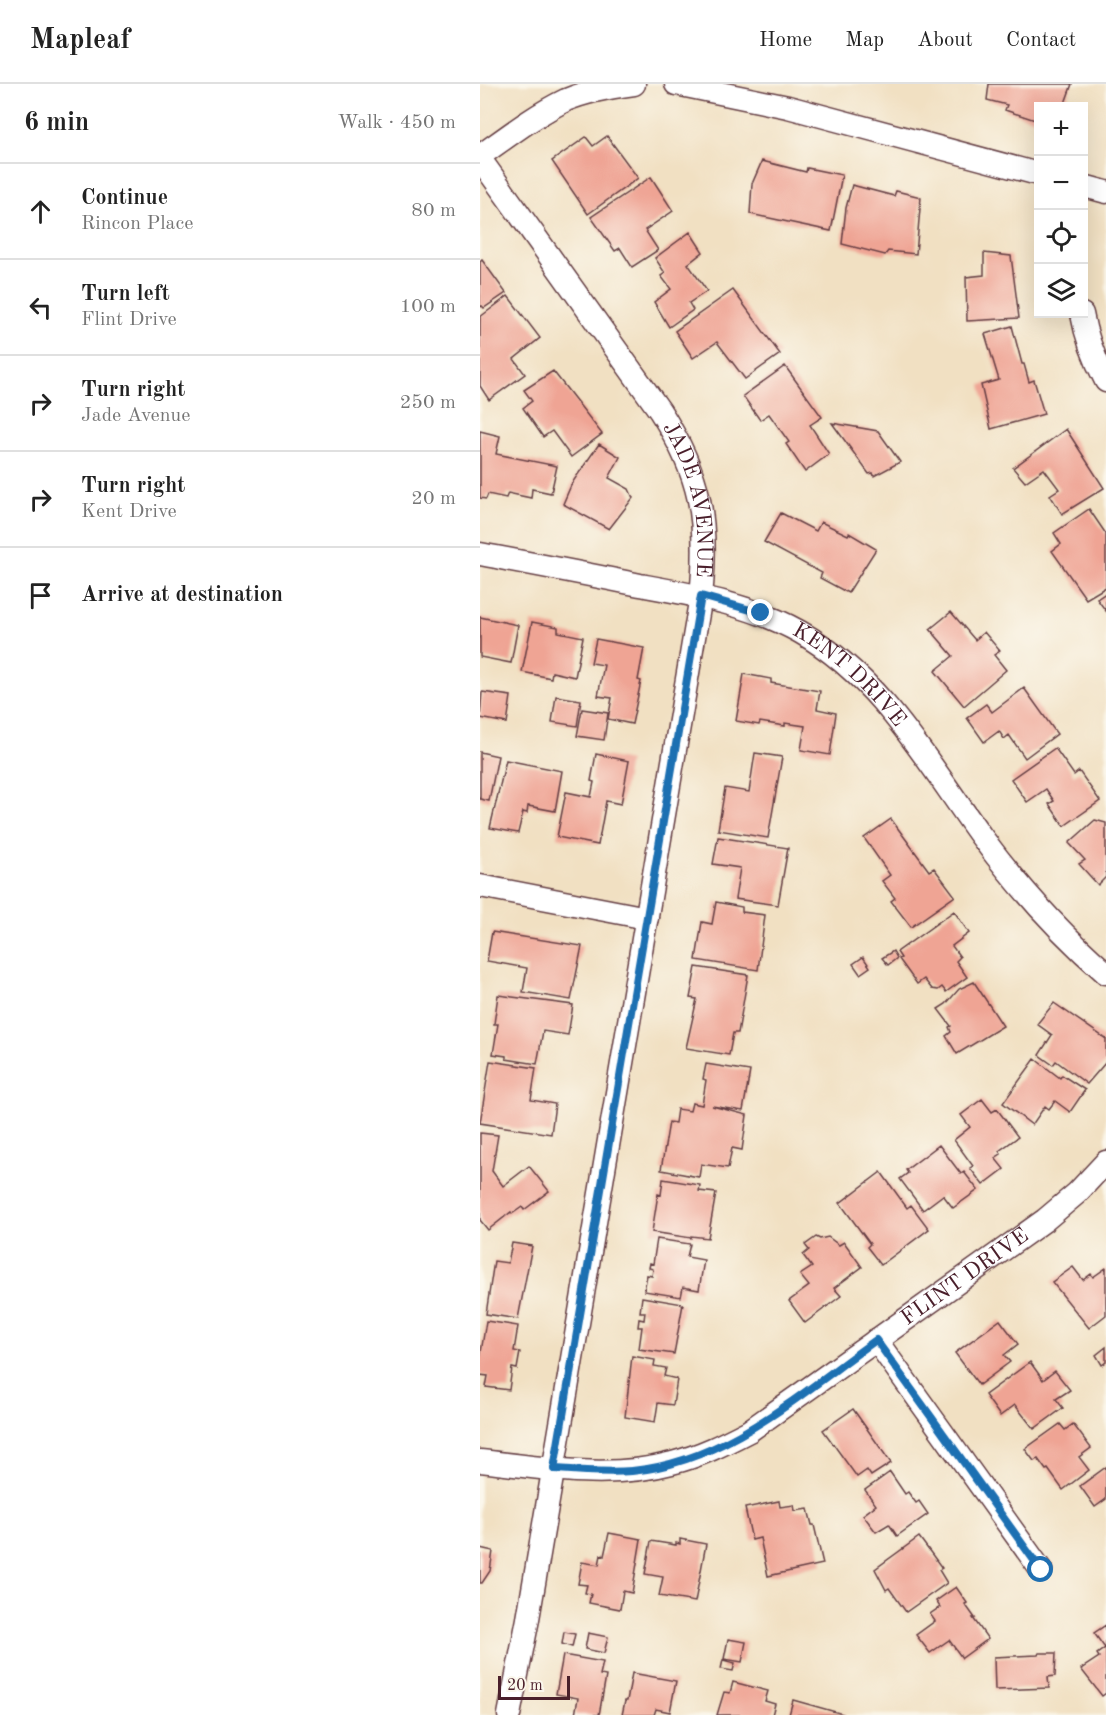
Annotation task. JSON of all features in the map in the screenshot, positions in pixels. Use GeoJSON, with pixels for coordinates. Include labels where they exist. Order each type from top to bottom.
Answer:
{"type":"FeatureCollection","features":[{"type":"Feature","properties":{"kind":"street"},"geometry":{"type":"LineString","coordinates":[[480,157],[538,115],[568,99],[604,88],[634,84]]}},
{"type":"Feature","properties":{"kind":"street"},"geometry":{"type":"LineString","coordinates":[[676,84],[757,92],[788,107],[1034,173]]}},
{"type":"Feature","properties":{"kind":"street","name":"JADE AVENUE"},"geometry":{"type":"LineString","coordinates":[[480,157],[677,437],[694,476],[703,517],[705,559],[701,596],[554,1469],[509,1715]]}},
{"type":"Feature","properties":{"kind":"street"},"geometry":{"type":"LineString","coordinates":[[1083,318],[1098,367],[1106,381]]}},
{"type":"Feature","properties":{"kind":"street","name":"KENT DRIVE"},"geometry":{"type":"LineString","coordinates":[[480,554],[701,596],[761,613],[799,631],[831,652],[863,679],[888,707],[990,848],[1040,908],[1106,973]]}},
{"type":"Feature","properties":{"kind":"street"},"geometry":{"type":"LineString","coordinates":[[480,886],[646,918]]}},
{"type":"Feature","properties":{"kind":"street","name":"FLINT DRIVE"},"geometry":{"type":"LineString","coordinates":[[480,1461],[594,1472],[633,1471],[672,1463],[709,1451],[749,1431],[1045,1220],[1077,1193],[1106,1162]]}},
{"type":"Feature","properties":{"kind":"street"},"geometry":{"type":"LineString","coordinates":[[876,1340],[1041,1570]]}},
{"type":"Feature","properties":{"kind":"building"},"geometry":{"type":"Polygon","coordinates":[[[989,84],[1072,84],[1065,102],[1034,102],[1034,120],[1005,110],[1007,105],[987,100],[989,84]]]}},
{"type":"Feature","properties":{"kind":"building"},"geometry":{"type":"Polygon","coordinates":[[[607,136],[638,178],[588,214],[552,161],[586,137],[593,146],[607,136]]]}},
{"type":"Feature","properties":{"kind":"building"},"geometry":{"type":"Polygon","coordinates":[[[762,161],[806,172],[807,168],[842,175],[831,231],[750,214],[752,184],[762,161]]]}},
{"type":"Feature","properties":{"kind":"building"},"geometry":{"type":"Polygon","coordinates":[[[651,177],[673,211],[645,230],[658,250],[632,267],[620,248],[615,251],[591,217],[651,177]]]}},
{"type":"Feature","properties":{"kind":"building"},"geometry":{"type":"Polygon","coordinates":[[[852,185],[894,196],[896,191],[921,197],[916,254],[888,251],[885,255],[842,244],[846,208],[852,185]]]}},
{"type":"Feature","properties":{"kind":"building"},"geometry":{"type":"Polygon","coordinates":[[[690,232],[703,252],[688,264],[707,291],[689,303],[693,310],[669,327],[654,302],[671,289],[661,276],[665,273],[655,258],[690,232]]]}},
{"type":"Feature","properties":{"kind":"building"},"geometry":{"type":"Polygon","coordinates":[[[984,253],[1011,256],[1019,318],[967,321],[966,277],[984,275],[984,253]]]}},
{"type":"Feature","properties":{"kind":"building"},"geometry":{"type":"Polygon","coordinates":[[[482,260],[506,293],[484,308],[480,307],[480,262],[482,260]]]}},
{"type":"Feature","properties":{"kind":"building"},"geometry":{"type":"Polygon","coordinates":[[[733,290],[780,354],[745,379],[717,342],[693,358],[675,331],[733,290]]]}},
{"type":"Feature","properties":{"kind":"building"},"geometry":{"type":"Polygon","coordinates":[[[508,296],[540,338],[514,359],[525,374],[489,400],[480,386],[480,317],[508,296]]]}},
{"type":"Feature","properties":{"kind":"building"},"geometry":{"type":"Polygon","coordinates":[[[1012,326],[1022,364],[1024,364],[1029,382],[1034,380],[1044,414],[991,429],[981,385],[999,380],[985,334],[1012,326]]]}},
{"type":"Feature","properties":{"kind":"building"},"geometry":{"type":"Polygon","coordinates":[[[785,366],[822,417],[810,425],[829,454],[805,472],[786,444],[789,442],[769,414],[760,420],[743,396],[785,366]]]}},
{"type":"Feature","properties":{"kind":"building"},"geometry":{"type":"Polygon","coordinates":[[[553,371],[602,434],[571,457],[552,431],[543,437],[523,408],[532,401],[524,390],[553,371]]]}},
{"type":"Feature","properties":{"kind":"building"},"geometry":{"type":"Polygon","coordinates":[[[832,423],[878,431],[900,462],[874,476],[873,473],[869,474],[832,423]]]}},
{"type":"Feature","properties":{"kind":"building"},"geometry":{"type":"Polygon","coordinates":[[[1066,429],[1104,488],[1062,514],[1050,495],[1059,489],[1044,469],[1025,482],[1013,468],[1066,429]]]}},
{"type":"Feature","properties":{"kind":"building"},"geometry":{"type":"Polygon","coordinates":[[[480,431],[500,436],[496,454],[557,466],[551,493],[532,489],[531,498],[508,493],[506,498],[488,494],[486,499],[480,498],[480,431]]]}},
{"type":"Feature","properties":{"kind":"building"},"geometry":{"type":"Polygon","coordinates":[[[599,444],[620,457],[609,478],[629,489],[633,498],[609,529],[563,504],[572,483],[599,444]]]}},
{"type":"Feature","properties":{"kind":"building"},"geometry":{"type":"Polygon","coordinates":[[[1089,509],[1106,534],[1106,587],[1086,599],[1052,551],[1061,544],[1054,533],[1089,509]]]}},
{"type":"Feature","properties":{"kind":"building"},"geometry":{"type":"Polygon","coordinates":[[[781,513],[816,531],[821,522],[848,535],[849,533],[876,549],[848,593],[820,578],[822,573],[764,542],[781,513]]]}},
{"type":"Feature","properties":{"kind":"building"},"geometry":{"type":"Polygon","coordinates":[[[1106,593],[1106,611],[1097,599],[1106,593]]]}},
{"type":"Feature","properties":{"kind":"building"},"geometry":{"type":"Polygon","coordinates":[[[951,612],[975,640],[984,632],[1000,651],[994,655],[1006,670],[964,706],[935,671],[953,656],[930,629],[951,612]]]}},
{"type":"Feature","properties":{"kind":"building"},"geometry":{"type":"Polygon","coordinates":[[[480,617],[518,625],[511,663],[480,657],[480,617]]]}},
{"type":"Feature","properties":{"kind":"building"},"geometry":{"type":"Polygon","coordinates":[[[532,622],[558,627],[558,632],[583,637],[575,677],[552,672],[551,678],[522,672],[532,622]]]}},
{"type":"Feature","properties":{"kind":"building"},"geometry":{"type":"Polygon","coordinates":[[[596,639],[644,648],[638,680],[641,681],[632,724],[608,719],[612,698],[598,696],[604,665],[591,663],[596,639]]]}},
{"type":"Feature","properties":{"kind":"building"},"geometry":{"type":"Polygon","coordinates":[[[744,674],[771,679],[771,683],[820,691],[817,709],[836,713],[830,755],[801,750],[805,726],[760,722],[759,725],[736,721],[744,674]]]}},
{"type":"Feature","properties":{"kind":"building"},"geometry":{"type":"Polygon","coordinates":[[[1024,688],[1057,734],[1025,758],[1009,735],[1004,739],[999,731],[984,742],[967,718],[986,704],[992,712],[1024,688]]]}},
{"type":"Feature","properties":{"kind":"building"},"geometry":{"type":"Polygon","coordinates":[[[482,692],[511,696],[507,723],[480,718],[482,692]]]}},
{"type":"Feature","properties":{"kind":"building"},"geometry":{"type":"Polygon","coordinates":[[[556,696],[581,700],[577,726],[552,722],[556,696]]]}},
{"type":"Feature","properties":{"kind":"building"},"geometry":{"type":"Polygon","coordinates":[[[582,709],[608,713],[604,740],[577,736],[582,709]]]}},
{"type":"Feature","properties":{"kind":"building"},"geometry":{"type":"Polygon","coordinates":[[[1055,748],[1074,775],[1079,771],[1100,801],[1064,826],[1049,804],[1054,801],[1046,789],[1027,802],[1011,779],[1055,748]]]}},
{"type":"Feature","properties":{"kind":"building"},"geometry":{"type":"Polygon","coordinates":[[[480,752],[498,756],[489,801],[480,799],[480,752]]]}},
{"type":"Feature","properties":{"kind":"building"},"geometry":{"type":"Polygon","coordinates":[[[755,753],[782,757],[768,838],[718,830],[725,788],[749,792],[755,753]]]}},
{"type":"Feature","properties":{"kind":"building"},"geometry":{"type":"Polygon","coordinates":[[[596,754],[629,761],[621,804],[606,801],[598,845],[557,837],[566,792],[591,797],[594,782],[591,781],[596,754]]]}},
{"type":"Feature","properties":{"kind":"building"},"geometry":{"type":"Polygon","coordinates":[[[506,760],[562,771],[555,811],[528,806],[527,813],[523,812],[518,833],[490,828],[506,760]]]}},
{"type":"Feature","properties":{"kind":"building"},"geometry":{"type":"Polygon","coordinates":[[[891,819],[929,871],[934,868],[955,896],[911,927],[891,901],[895,898],[882,881],[890,875],[864,838],[891,819]]]}},
{"type":"Feature","properties":{"kind":"building"},"geometry":{"type":"Polygon","coordinates":[[[1095,820],[1106,823],[1106,877],[1098,885],[1079,864],[1085,860],[1069,843],[1095,820]]]}},
{"type":"Feature","properties":{"kind":"building"},"geometry":{"type":"Polygon","coordinates":[[[718,837],[788,848],[778,905],[735,899],[740,868],[713,864],[718,837]]]}},
{"type":"Feature","properties":{"kind":"building"},"geometry":{"type":"Polygon","coordinates":[[[716,902],[742,907],[742,912],[765,915],[758,970],[696,960],[702,922],[712,924],[716,902]]]}},
{"type":"Feature","properties":{"kind":"building"},"geometry":{"type":"Polygon","coordinates":[[[954,911],[969,933],[952,946],[960,957],[956,961],[967,977],[946,992],[942,987],[938,990],[932,989],[924,979],[917,984],[899,959],[901,958],[897,952],[954,911]]]}},
{"type":"Feature","properties":{"kind":"building"},"geometry":{"type":"Polygon","coordinates":[[[492,932],[582,946],[571,1000],[523,992],[527,968],[487,961],[492,932]]]}},
{"type":"Feature","properties":{"kind":"building"},"geometry":{"type":"Polygon","coordinates":[[[893,951],[897,958],[888,965],[882,958],[893,951]]]}},
{"type":"Feature","properties":{"kind":"building"},"geometry":{"type":"Polygon","coordinates":[[[863,957],[870,967],[860,974],[853,964],[863,957]]]}},
{"type":"Feature","properties":{"kind":"building"},"geometry":{"type":"Polygon","coordinates":[[[696,967],[748,975],[738,1033],[733,1033],[729,1055],[686,1048],[697,999],[690,998],[696,967]]]}},
{"type":"Feature","properties":{"kind":"building"},"geometry":{"type":"Polygon","coordinates":[[[974,982],[1003,1026],[957,1054],[946,1036],[951,1032],[949,1027],[951,1026],[938,1009],[946,1004],[959,989],[974,982]]]}},
{"type":"Feature","properties":{"kind":"building"},"geometry":{"type":"Polygon","coordinates":[[[498,995],[573,1005],[568,1035],[543,1031],[537,1064],[506,1059],[506,1056],[493,1054],[498,1024],[494,1024],[498,995]]]}},
{"type":"Feature","properties":{"kind":"building"},"geometry":{"type":"Polygon","coordinates":[[[1054,1003],[1106,1039],[1106,1062],[1087,1084],[1056,1061],[1053,1065],[1039,1055],[1052,1035],[1037,1024],[1054,1003]]]}},
{"type":"Feature","properties":{"kind":"building"},"geometry":{"type":"Polygon","coordinates":[[[1035,1059],[1060,1078],[1062,1075],[1085,1090],[1070,1112],[1055,1101],[1049,1109],[1045,1106],[1032,1125],[1003,1103],[1035,1059]]]}},
{"type":"Feature","properties":{"kind":"building"},"geometry":{"type":"Polygon","coordinates":[[[490,1061],[536,1068],[531,1100],[555,1104],[551,1134],[480,1123],[490,1061]]]}},
{"type":"Feature","properties":{"kind":"building"},"geometry":{"type":"Polygon","coordinates":[[[706,1064],[750,1071],[743,1111],[712,1106],[747,1115],[742,1150],[732,1148],[728,1168],[701,1164],[699,1177],[661,1170],[669,1122],[675,1123],[677,1109],[690,1111],[692,1103],[702,1105],[706,1064]]]}},
{"type":"Feature","properties":{"kind":"building"},"geometry":{"type":"Polygon","coordinates":[[[982,1099],[992,1112],[997,1109],[1018,1137],[999,1151],[1001,1154],[995,1158],[1004,1169],[983,1185],[970,1168],[973,1166],[954,1140],[970,1127],[961,1115],[982,1099]]]}},
{"type":"Feature","properties":{"kind":"building"},"geometry":{"type":"Polygon","coordinates":[[[480,1133],[498,1135],[492,1171],[503,1186],[529,1166],[549,1191],[524,1210],[522,1207],[512,1214],[511,1212],[488,1230],[480,1220],[480,1133]]]}},
{"type":"Feature","properties":{"kind":"building"},"geometry":{"type":"Polygon","coordinates":[[[939,1145],[961,1174],[964,1172],[978,1190],[953,1208],[943,1195],[923,1210],[900,1179],[908,1173],[906,1170],[939,1145]]]}},
{"type":"Feature","properties":{"kind":"building"},"geometry":{"type":"Polygon","coordinates":[[[881,1172],[907,1208],[911,1205],[929,1229],[881,1265],[867,1247],[870,1244],[840,1203],[881,1172]]]}},
{"type":"Feature","properties":{"kind":"building"},"geometry":{"type":"Polygon","coordinates":[[[663,1179],[700,1185],[699,1191],[716,1193],[708,1238],[691,1236],[691,1238],[652,1232],[658,1194],[661,1195],[663,1179]]]}},
{"type":"Feature","properties":{"kind":"building"},"geometry":{"type":"Polygon","coordinates":[[[816,1237],[820,1239],[828,1237],[839,1245],[844,1242],[862,1267],[834,1288],[841,1296],[805,1323],[789,1301],[809,1286],[800,1275],[812,1267],[803,1255],[809,1250],[805,1245],[816,1237]]]}},
{"type":"Feature","properties":{"kind":"building"},"geometry":{"type":"Polygon","coordinates":[[[657,1239],[690,1244],[687,1257],[704,1260],[699,1290],[683,1287],[681,1297],[644,1291],[647,1275],[652,1276],[653,1269],[649,1268],[650,1263],[653,1264],[657,1239]]]}},
{"type":"Feature","properties":{"kind":"building"},"geometry":{"type":"Polygon","coordinates":[[[512,1243],[532,1246],[518,1319],[486,1314],[494,1261],[508,1263],[512,1243]]]}},
{"type":"Feature","properties":{"kind":"building"},"geometry":{"type":"Polygon","coordinates":[[[1073,1267],[1083,1280],[1091,1274],[1093,1277],[1106,1268],[1106,1315],[1089,1328],[1052,1282],[1073,1267]]]}},
{"type":"Feature","properties":{"kind":"building"},"geometry":{"type":"Polygon","coordinates":[[[642,1297],[683,1304],[674,1354],[639,1349],[642,1327],[638,1327],[639,1319],[644,1320],[645,1312],[640,1312],[642,1297]]]}},
{"type":"Feature","properties":{"kind":"building"},"geometry":{"type":"Polygon","coordinates":[[[1000,1320],[1018,1344],[1004,1355],[1010,1362],[979,1385],[955,1353],[1000,1320]]]}},
{"type":"Feature","properties":{"kind":"building"},"geometry":{"type":"Polygon","coordinates":[[[486,1321],[518,1326],[514,1351],[520,1352],[517,1369],[512,1368],[509,1390],[486,1387],[488,1376],[480,1375],[486,1321]]]}},
{"type":"Feature","properties":{"kind":"building"},"geometry":{"type":"Polygon","coordinates":[[[1106,1347],[1106,1362],[1102,1365],[1096,1355],[1106,1347]]]}},
{"type":"Feature","properties":{"kind":"building"},"geometry":{"type":"Polygon","coordinates":[[[632,1356],[655,1360],[654,1366],[666,1368],[664,1376],[677,1379],[673,1405],[658,1403],[655,1422],[625,1417],[632,1356]]]}},
{"type":"Feature","properties":{"kind":"building"},"geometry":{"type":"Polygon","coordinates":[[[1030,1362],[1043,1380],[1055,1371],[1070,1390],[1056,1399],[1063,1408],[1034,1429],[1015,1405],[1000,1416],[985,1395],[1030,1362]]]}},
{"type":"Feature","properties":{"kind":"building"},"geometry":{"type":"Polygon","coordinates":[[[853,1409],[891,1463],[871,1476],[867,1470],[857,1477],[823,1430],[853,1409]]]}},
{"type":"Feature","properties":{"kind":"building"},"geometry":{"type":"Polygon","coordinates":[[[1060,1424],[1065,1430],[1073,1424],[1091,1448],[1079,1457],[1089,1470],[1063,1490],[1048,1469],[1046,1470],[1038,1459],[1034,1461],[1025,1449],[1060,1424]]]}},
{"type":"Feature","properties":{"kind":"building"},"geometry":{"type":"Polygon","coordinates":[[[1106,1467],[1106,1499],[1095,1507],[1080,1486],[1106,1467]]]}},
{"type":"Feature","properties":{"kind":"building"},"geometry":{"type":"Polygon","coordinates":[[[890,1472],[905,1494],[908,1492],[916,1503],[919,1501],[928,1514],[897,1536],[889,1524],[876,1532],[863,1515],[876,1505],[865,1490],[890,1472]]]}},
{"type":"Feature","properties":{"kind":"building"},"geometry":{"type":"Polygon","coordinates":[[[779,1501],[780,1507],[794,1505],[795,1511],[808,1509],[823,1564],[768,1576],[760,1538],[752,1540],[745,1508],[779,1501]]]}},
{"type":"Feature","properties":{"kind":"building"},"geometry":{"type":"Polygon","coordinates":[[[609,1533],[641,1539],[632,1593],[623,1591],[620,1609],[589,1603],[591,1594],[585,1593],[587,1585],[578,1584],[582,1562],[599,1565],[601,1555],[604,1556],[609,1533]]]}},
{"type":"Feature","properties":{"kind":"building"},"geometry":{"type":"Polygon","coordinates":[[[919,1537],[942,1568],[939,1570],[947,1583],[906,1612],[889,1588],[886,1590],[875,1569],[919,1537]]]}},
{"type":"Feature","properties":{"kind":"building"},"geometry":{"type":"Polygon","coordinates":[[[680,1539],[706,1544],[695,1602],[659,1596],[663,1577],[645,1574],[651,1541],[676,1545],[676,1543],[680,1544],[680,1539]]]}},
{"type":"Feature","properties":{"kind":"building"},"geometry":{"type":"Polygon","coordinates":[[[480,1548],[493,1551],[490,1571],[482,1583],[480,1583],[480,1548]]]}},
{"type":"Feature","properties":{"kind":"building"},"geometry":{"type":"Polygon","coordinates":[[[956,1587],[988,1639],[962,1658],[949,1640],[930,1653],[916,1635],[935,1621],[930,1614],[940,1607],[936,1601],[956,1587]]]}},
{"type":"Feature","properties":{"kind":"building"},"geometry":{"type":"Polygon","coordinates":[[[1106,1625],[1106,1693],[1102,1696],[1081,1669],[1099,1657],[1097,1654],[1105,1648],[1094,1633],[1106,1625]]]}},
{"type":"Feature","properties":{"kind":"building"},"geometry":{"type":"Polygon","coordinates":[[[564,1632],[575,1634],[572,1647],[562,1644],[564,1632]]]}},
{"type":"Feature","properties":{"kind":"building"},"geometry":{"type":"Polygon","coordinates":[[[588,1633],[608,1637],[604,1653],[585,1649],[588,1633]]]}},
{"type":"Feature","properties":{"kind":"building"},"geometry":{"type":"Polygon","coordinates":[[[728,1639],[746,1642],[742,1662],[724,1659],[728,1639]]]}},
{"type":"Feature","properties":{"kind":"building"},"geometry":{"type":"Polygon","coordinates":[[[1039,1653],[1056,1653],[1055,1676],[1048,1677],[1049,1688],[995,1690],[994,1657],[1038,1655],[1039,1653]]]}},
{"type":"Feature","properties":{"kind":"building"},"geometry":{"type":"Polygon","coordinates":[[[563,1655],[603,1662],[600,1675],[606,1676],[599,1715],[575,1715],[578,1698],[556,1694],[563,1655]]]}},
{"type":"Feature","properties":{"kind":"building"},"geometry":{"type":"Polygon","coordinates":[[[723,1660],[735,1663],[733,1671],[721,1669],[723,1660]]]}},
{"type":"Feature","properties":{"kind":"building"},"geometry":{"type":"Polygon","coordinates":[[[632,1673],[676,1681],[670,1712],[656,1709],[654,1715],[622,1715],[632,1673]]]}},
{"type":"Feature","properties":{"kind":"building"},"geometry":{"type":"Polygon","coordinates":[[[733,1682],[768,1691],[765,1701],[775,1704],[772,1715],[717,1715],[724,1692],[730,1693],[733,1682]]]}},
{"type":"Feature","properties":{"kind":"building"},"geometry":{"type":"Polygon","coordinates":[[[793,1700],[843,1714],[843,1715],[789,1715],[793,1700]]]}},
{"type":"Feature","properties":{"kind":"route"},"geometry":{"type":"LineString","coordinates":[[761,613],[701,596],[554,1469],[594,1472],[633,1471],[672,1463],[709,1451],[749,1431],[876,1340],[1041,1570]]}}]}
